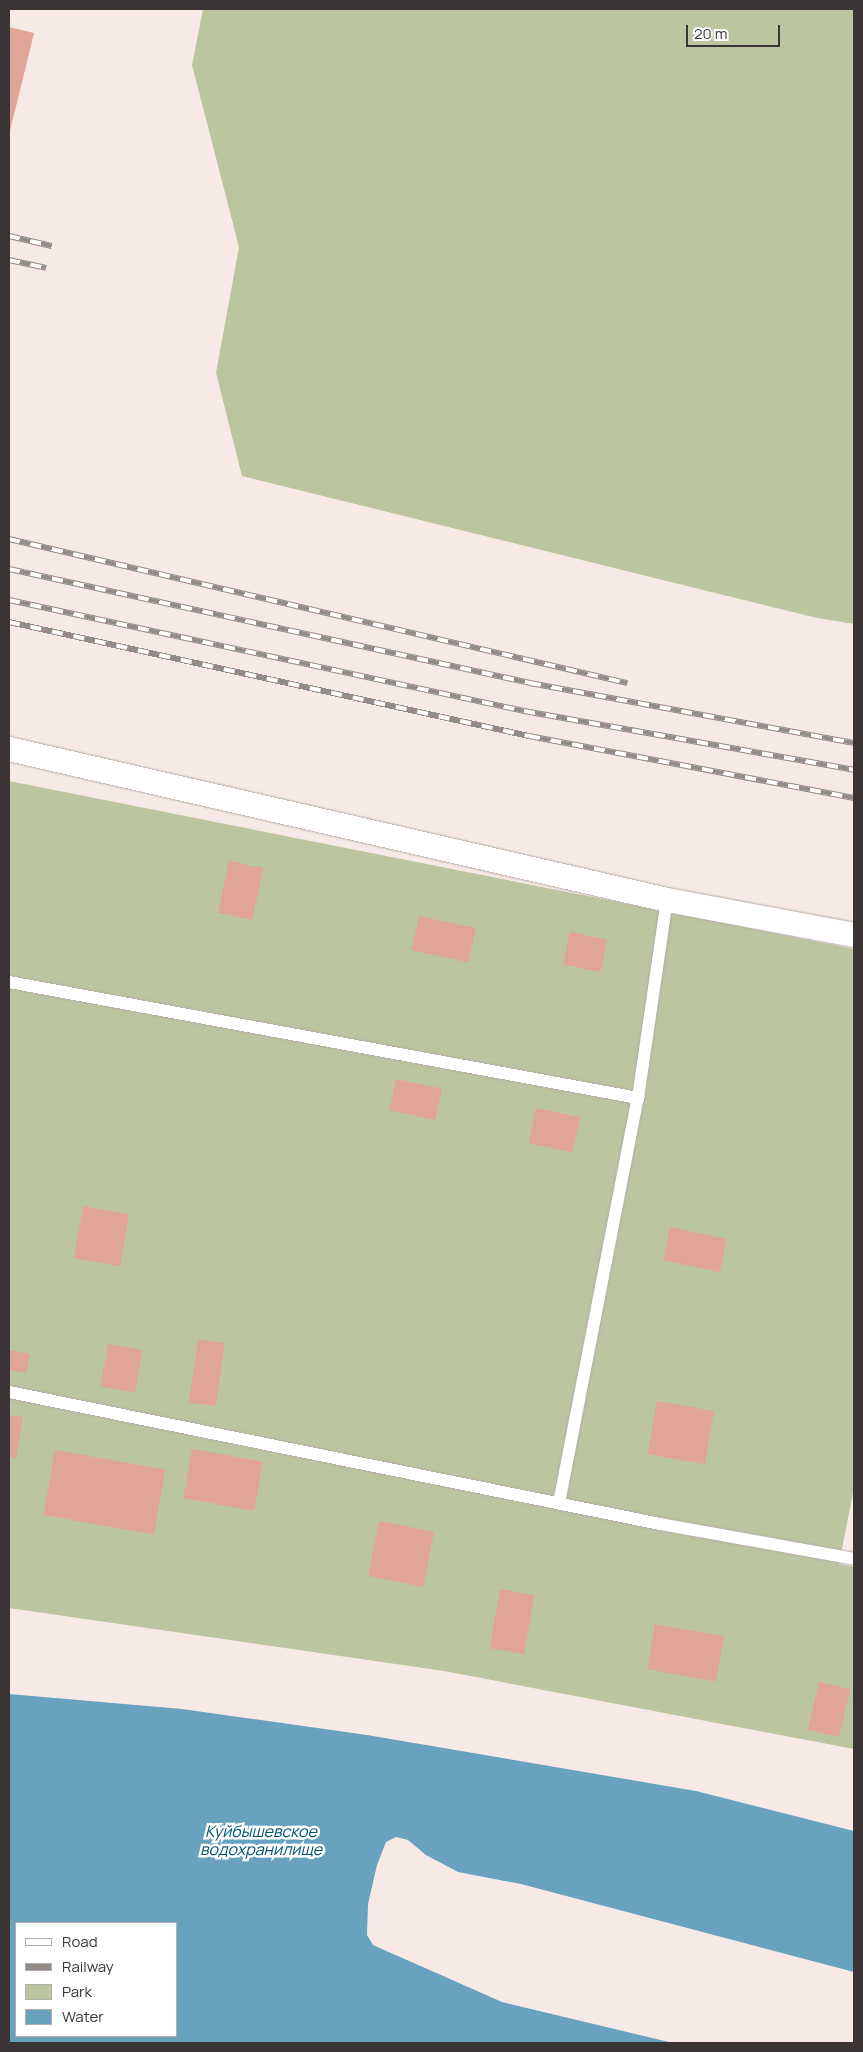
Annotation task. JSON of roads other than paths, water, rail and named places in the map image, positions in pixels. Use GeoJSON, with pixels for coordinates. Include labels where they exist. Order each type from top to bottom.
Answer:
{"type":"FeatureCollection","features":[{"type":"Feature","properties":{"kind":"street"},"geometry":{"type":"LineString","coordinates":[[9,749],[668,900],[854,935]]}},
{"type":"Feature","properties":{"kind":"lane"},"geometry":{"type":"LineString","coordinates":[[559,1503],[638,1098],[668,900]]}},
{"type":"Feature","properties":{"kind":"lane"},"geometry":{"type":"LineString","coordinates":[[9,982],[638,1098]]}},
{"type":"Feature","properties":{"kind":"lane"},"geometry":{"type":"LineString","coordinates":[[9,1392],[559,1503],[854,1559]]}},
{"type":"Feature","properties":{"kind":"water","name":"Куйбышевское водохранилище"},"geometry":{"type":"Polygon","coordinates":[[[9,1694],[182,1709],[367,1735],[696,1791],[854,1831],[854,1972],[521,1884],[458,1872],[426,1855],[408,1840],[396,1837],[386,1842],[377,1865],[368,1904],[367,1935],[373,1945],[502,2002],[673,2043],[9,2043],[9,1694]]]}},
{"type":"Feature","properties":{"kind":"railway"},"geometry":{"type":"LineString","coordinates":[[9,236],[52,246]]}},
{"type":"Feature","properties":{"kind":"railway"},"geometry":{"type":"LineString","coordinates":[[9,260],[46,268]]}},
{"type":"Feature","properties":{"kind":"railway"},"geometry":{"type":"LineString","coordinates":[[9,539],[627,683]]}},
{"type":"Feature","properties":{"kind":"railway"},"geometry":{"type":"LineString","coordinates":[[9,569],[530,683],[854,743]]}},
{"type":"Feature","properties":{"kind":"railway"},"geometry":{"type":"LineString","coordinates":[[9,600],[524,711],[854,770]]}},
{"type":"Feature","properties":{"kind":"railway"},"geometry":{"type":"LineString","coordinates":[[9,622],[529,736],[854,798]]}}]}
